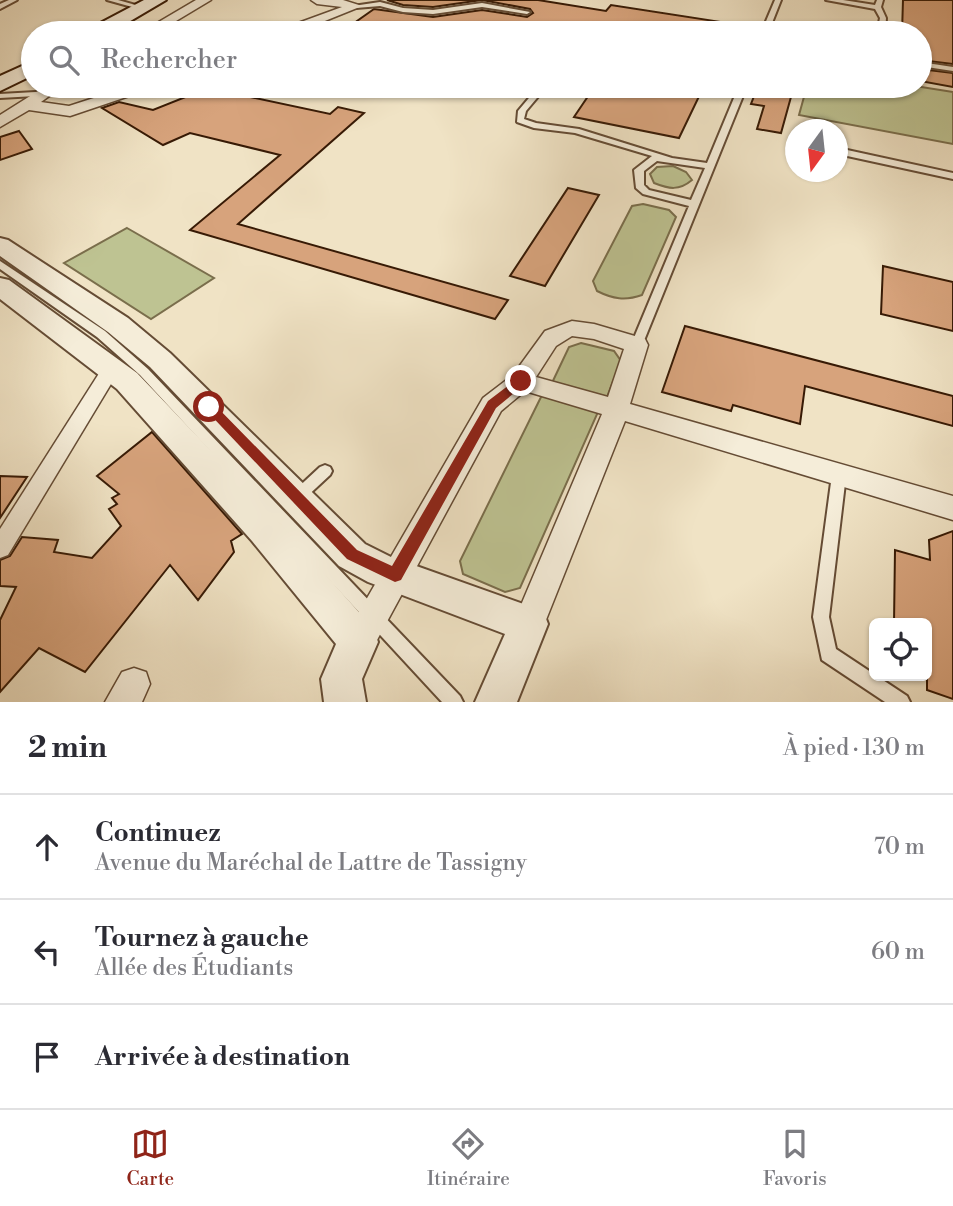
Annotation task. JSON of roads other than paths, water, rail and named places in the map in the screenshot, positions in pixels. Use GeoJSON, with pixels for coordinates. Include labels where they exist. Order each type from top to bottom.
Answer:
{"type":"FeatureCollection","features":[{"type":"Feature","properties":{"kind":"main road"},"geometry":{"type":"LineString","coordinates":[[118,21],[150,4]]}},
{"type":"Feature","properties":{"kind":"main road"},"geometry":{"type":"LineString","coordinates":[[0,85],[21,74]]}},
{"type":"Feature","properties":{"kind":"street"},"geometry":{"type":"LineString","coordinates":[[168,21],[205,0]]}},
{"type":"Feature","properties":{"kind":"street"},"geometry":{"type":"LineString","coordinates":[[317,0],[350,3]]}},
{"type":"Feature","properties":{"kind":"street"},"geometry":{"type":"LineString","coordinates":[[315,21],[350,3]]}},
{"type":"Feature","properties":{"kind":"street"},"geometry":{"type":"LineString","coordinates":[[0,122],[33,98]]}},
{"type":"Feature","properties":{"kind":"street"},"geometry":{"type":"LineString","coordinates":[[46,98],[70,111],[109,98]]}},
{"type":"Feature","properties":{"kind":"street"},"geometry":{"type":"LineString","coordinates":[[0,245],[118,326],[160,359],[352,555],[395,575],[529,624]]}},
{"type":"Feature","properties":{"kind":"street"},"geometry":{"type":"LineString","coordinates":[[0,286],[127,381],[264,530],[366,629]]}},
{"type":"Feature","properties":{"kind":"street"},"geometry":{"type":"LineString","coordinates":[[345,702],[342,698],[343,670],[492,404],[521,381],[553,336],[565,330],[581,329],[637,345],[616,411],[498,701]]}},
{"type":"Feature","properties":{"kind":"street"},"geometry":{"type":"LineString","coordinates":[[0,548],[111,369]]}},
{"type":"Feature","properties":{"kind":"street"},"geometry":{"type":"LineString","coordinates":[[521,381],[953,508]]}},
{"type":"Feature","properties":{"kind":"lane"},"geometry":{"type":"LineString","coordinates":[[0,7],[14,0]]}},
{"type":"Feature","properties":{"kind":"lane"},"geometry":{"type":"LineString","coordinates":[[110,0],[150,4]]}},
{"type":"Feature","properties":{"kind":"lane"},"geometry":{"type":"LineString","coordinates":[[769,21],[778,0]]}},
{"type":"Feature","properties":{"kind":"lane"},"geometry":{"type":"LineString","coordinates":[[829,0],[879,3],[883,21]]}},
{"type":"Feature","properties":{"kind":"lane"},"geometry":{"type":"LineString","coordinates":[[350,3],[380,4],[403,10],[433,12],[460,6],[482,5],[527,12]]}},
{"type":"Feature","properties":{"kind":"lane"},"geometry":{"type":"LineString","coordinates":[[932,66],[953,69]]}},
{"type":"Feature","properties":{"kind":"lane"},"geometry":{"type":"LineString","coordinates":[[0,96],[21,95]]}},
{"type":"Feature","properties":{"kind":"lane"},"geometry":{"type":"LineString","coordinates":[[533,98],[522,111],[520,120],[534,125],[576,131],[668,158],[710,166]]}},
{"type":"Feature","properties":{"kind":"lane"},"geometry":{"type":"LineString","coordinates":[[637,345],[738,98]]}},
{"type":"Feature","properties":{"kind":"lane"},"geometry":{"type":"LineString","coordinates":[[848,153],[953,176]]}},
{"type":"Feature","properties":{"kind":"lane"},"geometry":{"type":"LineString","coordinates":[[668,158],[654,158],[646,162],[639,170],[639,186],[646,192],[694,204]]}},
{"type":"Feature","properties":{"kind":"lane"},"geometry":{"type":"LineString","coordinates":[[0,264],[101,334],[144,372],[366,629],[454,702]]}},
{"type":"Feature","properties":{"kind":"lane"},"geometry":{"type":"LineString","coordinates":[[296,497],[325,471]]}},
{"type":"Feature","properties":{"kind":"lane"},"geometry":{"type":"LineString","coordinates":[[839,475],[821,617],[828,654],[901,702]]}}]}
